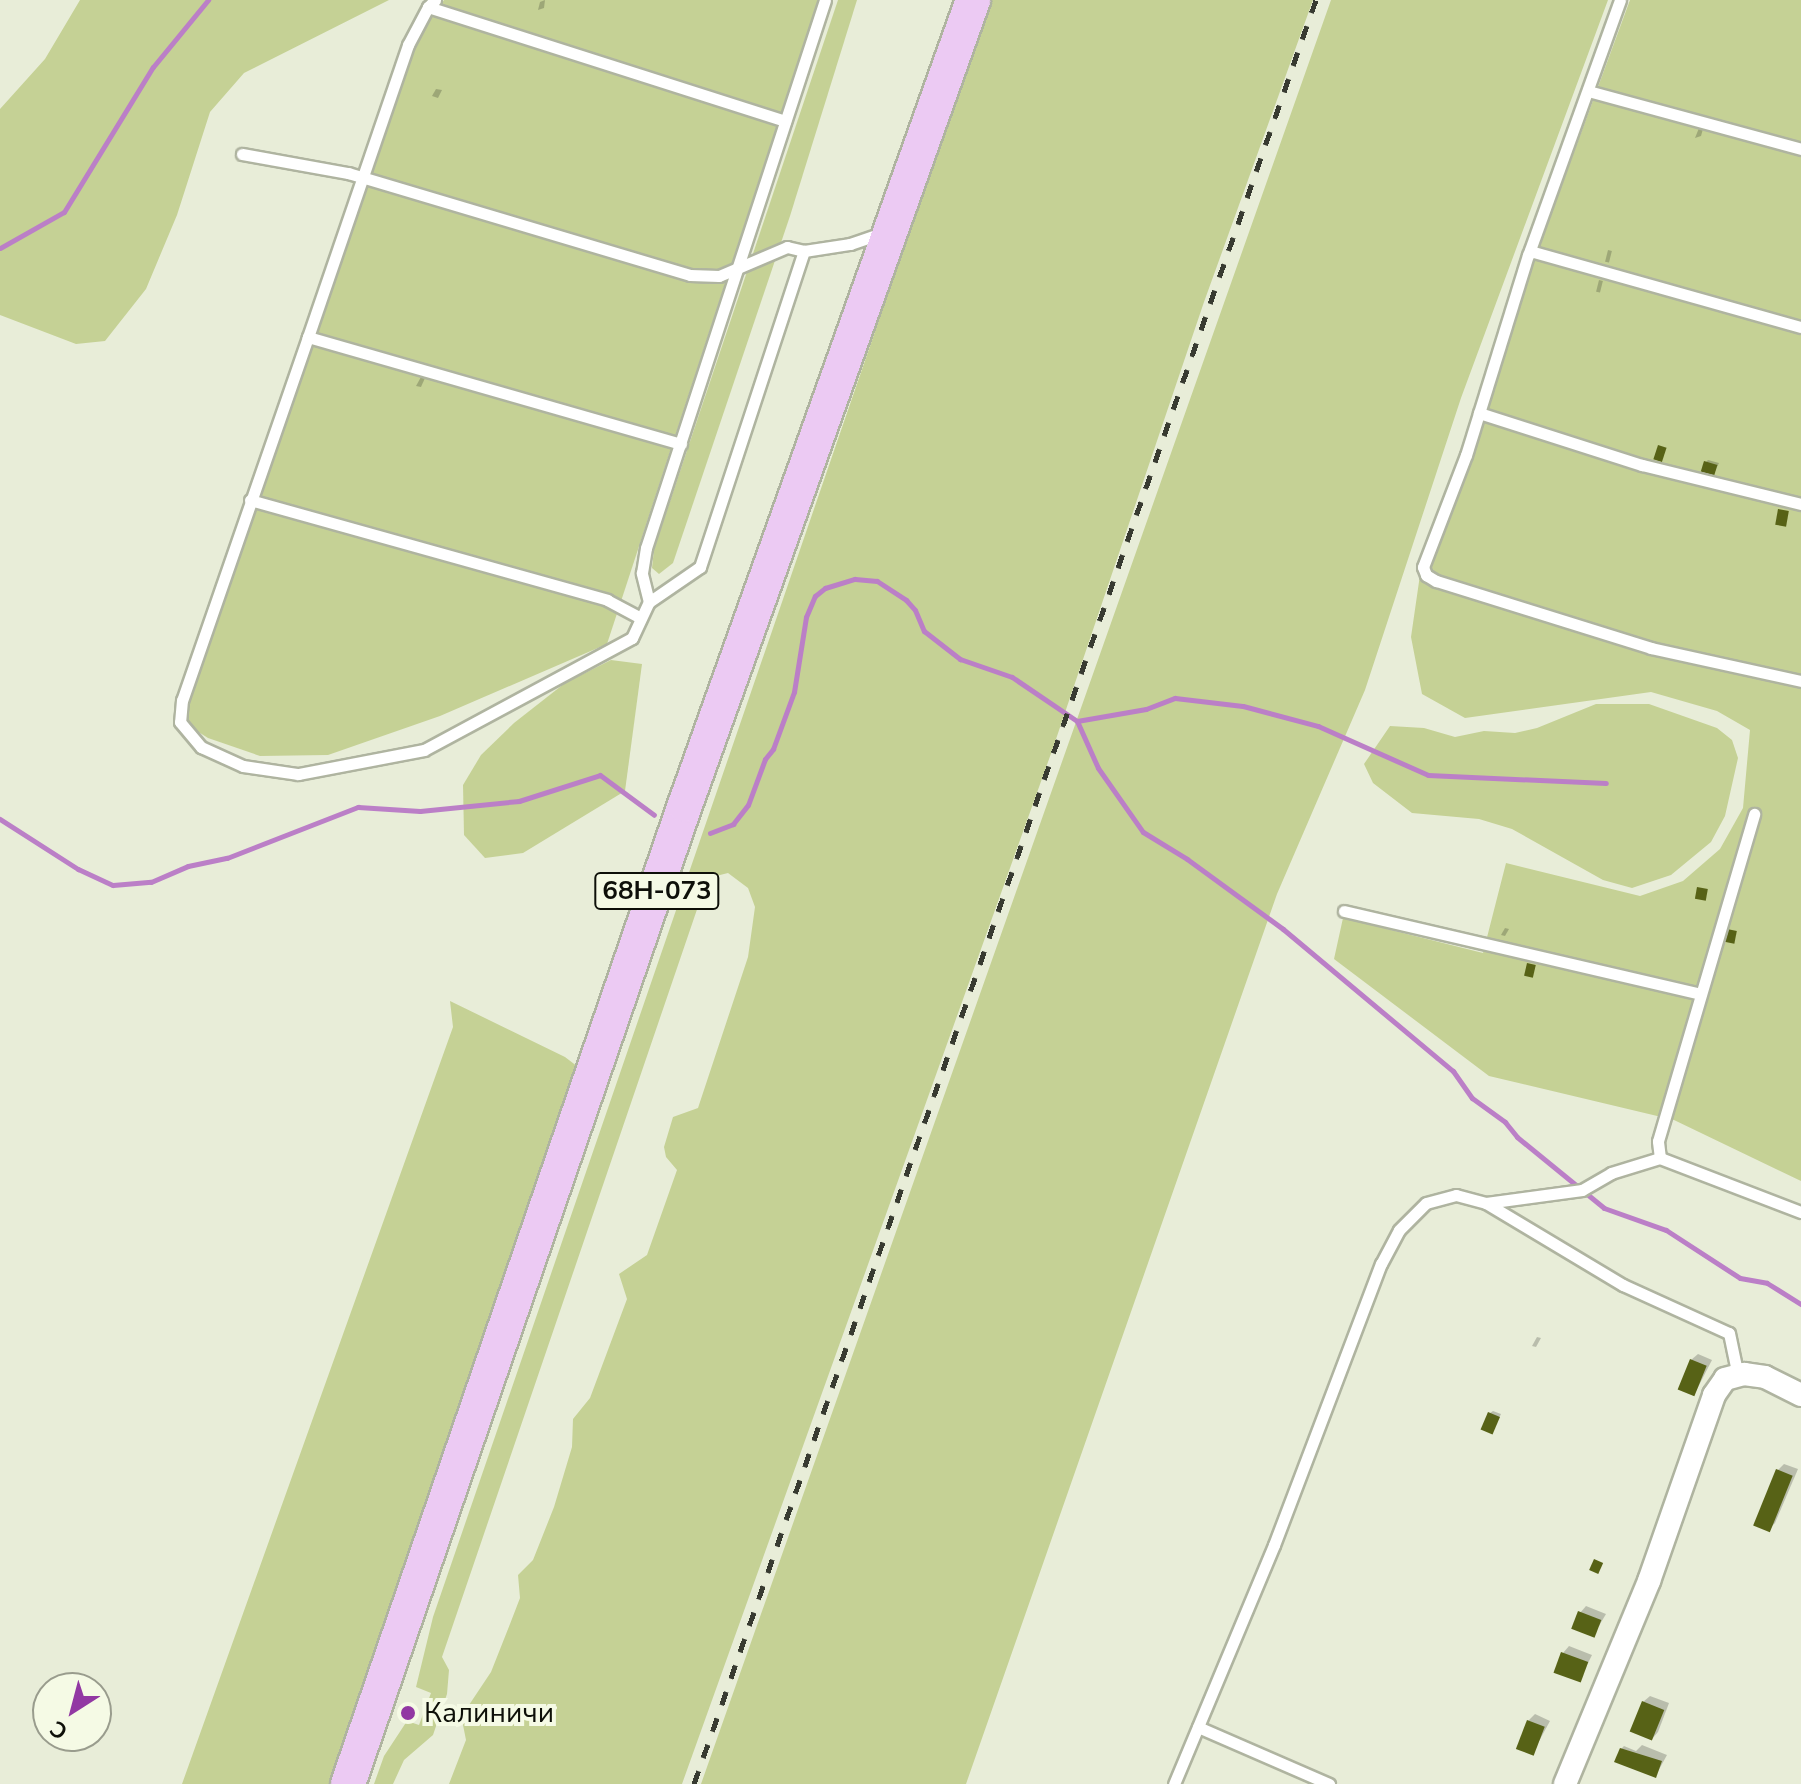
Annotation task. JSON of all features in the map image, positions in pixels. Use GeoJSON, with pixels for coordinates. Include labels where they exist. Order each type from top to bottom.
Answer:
{"type":"FeatureCollection","features":[{"type":"Feature","properties":{"kind":"main road","name":"68Н-073"},"geometry":{"type":"LineString","coordinates":[[348,1784],[685,805],[894,229],[973,0]]}},
{"type":"Feature","properties":{"kind":"street"},"geometry":{"type":"LineString","coordinates":[[1565,1784],[1649,1581],[1714,1395],[1725,1379],[1738,1376],[1765,1377],[1801,1395]]}},
{"type":"Feature","properties":{"kind":"lane"},"geometry":{"type":"LineString","coordinates":[[649,602],[642,573],[646,548],[825,0]]}},
{"type":"Feature","properties":{"kind":"lane"},"geometry":{"type":"LineString","coordinates":[[1620,0],[1530,251],[1479,413],[1423,567],[1430,579],[1651,648],[1801,681]]}},
{"type":"Feature","properties":{"kind":"lane"},"geometry":{"type":"LineString","coordinates":[[785,121],[432,4],[408,45],[360,177],[182,700],[180,722],[201,747],[243,766],[298,774],[424,750],[632,638],[649,602],[700,567],[804,251]]}},
{"type":"Feature","properties":{"kind":"lane"},"geometry":{"type":"LineString","coordinates":[[1588,91],[1801,149]]}},
{"type":"Feature","properties":{"kind":"lane"},"geometry":{"type":"LineString","coordinates":[[242,154],[360,177],[690,275],[719,276],[787,247],[804,251],[850,244],[894,229]]}},
{"type":"Feature","properties":{"kind":"lane"},"geometry":{"type":"LineString","coordinates":[[1530,251],[1801,327]]}},
{"type":"Feature","properties":{"kind":"lane"},"geometry":{"type":"LineString","coordinates":[[308,337],[681,444]]}},
{"type":"Feature","properties":{"kind":"lane"},"geometry":{"type":"LineString","coordinates":[[1479,413],[1642,465],[1801,504]]}},
{"type":"Feature","properties":{"kind":"lane"},"geometry":{"type":"LineString","coordinates":[[250,500],[607,600],[641,618]]}},
{"type":"Feature","properties":{"kind":"lane"},"geometry":{"type":"LineString","coordinates":[[1660,1158],[1658,1141],[1754,814]]}},
{"type":"Feature","properties":{"kind":"lane"},"geometry":{"type":"LineString","coordinates":[[1344,911],[1700,994]]}},
{"type":"Feature","properties":{"kind":"lane"},"geometry":{"type":"LineString","coordinates":[[1486,1203],[1582,1190],[1611,1173],[1660,1158],[1801,1212]]}},
{"type":"Feature","properties":{"kind":"lane"},"geometry":{"type":"LineString","coordinates":[[1174,1784],[1274,1545],[1381,1264],[1399,1230],[1426,1203],[1456,1195],[1486,1203],[1623,1285],[1729,1333],[1738,1376]]}},
{"type":"Feature","properties":{"kind":"lane"},"geometry":{"type":"LineString","coordinates":[[1198,1727],[1329,1784]]}},
{"type":"Feature","properties":{"kind":"green space"},"geometry":{"type":"Polygon","coordinates":[[[80,0],[389,0],[244,73],[210,112],[177,215],[146,289],[105,341],[76,344],[0,315],[0,109],[45,59],[80,0]]]}},
{"type":"Feature","properties":{"kind":"green space"},"geometry":{"type":"Polygon","coordinates":[[[444,0],[818,0],[607,644],[440,716],[328,755],[260,756],[208,738],[189,726],[187,711],[418,34],[444,0]]]}},
{"type":"Feature","properties":{"kind":"green space"},"geometry":{"type":"Polygon","coordinates":[[[838,0],[857,0],[790,216],[673,563],[659,574],[652,568],[654,549],[838,0]]]}},
{"type":"Feature","properties":{"kind":"green space"},"geometry":{"type":"Polygon","coordinates":[[[989,0],[1313,0],[1204,302],[1053,748],[682,1784],[449,1784],[466,1740],[463,1725],[467,1708],[491,1672],[520,1598],[518,1575],[533,1560],[554,1507],[572,1447],[573,1419],[590,1398],[627,1299],[619,1274],[647,1255],[677,1170],[666,1157],[664,1147],[673,1117],[698,1108],[748,957],[755,907],[748,888],[728,873],[712,877],[705,886],[442,1657],[449,1670],[447,1694],[433,1735],[404,1760],[393,1784],[374,1784],[384,1756],[407,1721],[419,1725],[431,1693],[416,1687],[433,1617],[989,0]]]}},
{"type":"Feature","properties":{"kind":"green space"},"geometry":{"type":"Polygon","coordinates":[[[1331,0],[1608,0],[1461,398],[1365,690],[1277,894],[966,1784],[701,1784],[1331,0]]]}},
{"type":"Feature","properties":{"kind":"green space"},"geometry":{"type":"Polygon","coordinates":[[[1630,0],[1801,0],[1801,1181],[1674,1120],[1489,1076],[1334,959],[1343,918],[1483,953],[1506,863],[1640,896],[1683,881],[1720,849],[1743,808],[1750,730],[1717,711],[1651,692],[1465,718],[1422,694],[1411,637],[1421,568],[1630,0]]]}},
{"type":"Feature","properties":{"kind":"green space"},"geometry":{"type":"Polygon","coordinates":[[[611,660],[642,664],[625,791],[523,853],[485,858],[464,835],[463,785],[481,755],[514,723],[565,683],[611,660]]]}},
{"type":"Feature","properties":{"kind":"green space"},"geometry":{"type":"Polygon","coordinates":[[[1596,704],[1649,704],[1717,728],[1732,740],[1738,758],[1725,816],[1711,842],[1671,875],[1632,888],[1603,880],[1512,829],[1479,819],[1412,813],[1373,783],[1364,764],[1390,726],[1424,728],[1455,737],[1484,731],[1515,733],[1537,728],[1596,704]]]}},
{"type":"Feature","properties":{"kind":"green space"},"geometry":{"type":"Polygon","coordinates":[[[450,1001],[565,1057],[582,1070],[336,1784],[182,1784],[453,1027],[450,1001]]]}},
{"type":"Feature","properties":{"kind":"building"},"geometry":{"type":"Polygon","coordinates":[[[1658,445],[1667,448],[1662,462],[1653,459],[1658,445]]]}},
{"type":"Feature","properties":{"kind":"building"},"geometry":{"type":"Polygon","coordinates":[[[1704,461],[1717,465],[1714,476],[1701,472],[1704,461]]]}},
{"type":"Feature","properties":{"kind":"building"},"geometry":{"type":"Polygon","coordinates":[[[1778,509],[1789,511],[1786,527],[1775,525],[1778,509]]]}},
{"type":"Feature","properties":{"kind":"building"},"geometry":{"type":"Polygon","coordinates":[[[1697,887],[1708,889],[1706,901],[1695,899],[1697,887]]]}},
{"type":"Feature","properties":{"kind":"building"},"geometry":{"type":"Polygon","coordinates":[[[1727,929],[1737,931],[1734,944],[1725,942],[1727,929]]]}},
{"type":"Feature","properties":{"kind":"building"},"geometry":{"type":"Polygon","coordinates":[[[1527,963],[1536,965],[1533,978],[1524,976],[1527,963]]]}},
{"type":"Feature","properties":{"kind":"building"},"geometry":{"type":"Polygon","coordinates":[[[1690,1359],[1707,1366],[1694,1396],[1678,1390],[1690,1359]]]}},
{"type":"Feature","properties":{"kind":"building"},"geometry":{"type":"Polygon","coordinates":[[[1488,1412],[1500,1417],[1493,1435],[1481,1429],[1488,1412]]]}},
{"type":"Feature","properties":{"kind":"building"},"geometry":{"type":"Polygon","coordinates":[[[1776,1469],[1793,1476],[1770,1532],[1753,1526],[1776,1469]]]}},
{"type":"Feature","properties":{"kind":"building"},"geometry":{"type":"Polygon","coordinates":[[[1594,1559],[1603,1563],[1598,1574],[1589,1570],[1594,1559]]]}},
{"type":"Feature","properties":{"kind":"building"},"geometry":{"type":"Polygon","coordinates":[[[1578,1611],[1601,1620],[1595,1638],[1571,1629],[1578,1611]]]}},
{"type":"Feature","properties":{"kind":"building"},"geometry":{"type":"Polygon","coordinates":[[[1561,1652],[1588,1662],[1581,1683],[1553,1673],[1561,1652]]]}},
{"type":"Feature","properties":{"kind":"building"},"geometry":{"type":"Polygon","coordinates":[[[1642,1701],[1664,1710],[1652,1741],[1630,1732],[1642,1701]]]}},
{"type":"Feature","properties":{"kind":"building"},"geometry":{"type":"Polygon","coordinates":[[[1527,1720],[1545,1727],[1534,1756],[1516,1749],[1527,1720]]]}},
{"type":"Feature","properties":{"kind":"building"},"geometry":{"type":"Polygon","coordinates":[[[1620,1748],[1662,1761],[1656,1778],[1614,1762],[1620,1748]]]}},
{"type":"Feature","properties":{"kind":"waterway"},"geometry":{"type":"LineString","coordinates":[[0,248],[64,212],[153,67],[208,0]]}},
{"type":"Feature","properties":{"kind":"waterway"},"geometry":{"type":"LineString","coordinates":[[710,833],[733,824],[748,805],[765,759],[773,749],[794,692],[806,617],[815,596],[825,588],[855,579],[877,581],[906,600],[915,610],[924,631],[960,659],[1012,677],[1077,721],[1098,768],[1143,832],[1187,859],[1283,929],[1453,1071],[1472,1098],[1505,1122],[1517,1137],[1604,1208],[1666,1230],[1740,1278],[1767,1283],[1801,1304]]}},
{"type":"Feature","properties":{"kind":"waterway"},"geometry":{"type":"LineString","coordinates":[[1077,721],[1146,709],[1175,698],[1243,706],[1318,726],[1428,775],[1606,783]]}},
{"type":"Feature","properties":{"kind":"waterway"},"geometry":{"type":"LineString","coordinates":[[0,819],[78,869],[113,885],[151,882],[188,866],[227,858],[358,807],[420,811],[519,801],[600,775],[654,815]]}},
{"type":"Feature","properties":{"kind":"railway"},"geometry":{"type":"LineString","coordinates":[[694,1784],[1316,0]]}},
{"type":"Feature","properties":{"kind":"place","name":"Калиничи"},"geometry":{"type":"Point","coordinates":[408,1713]}}]}
